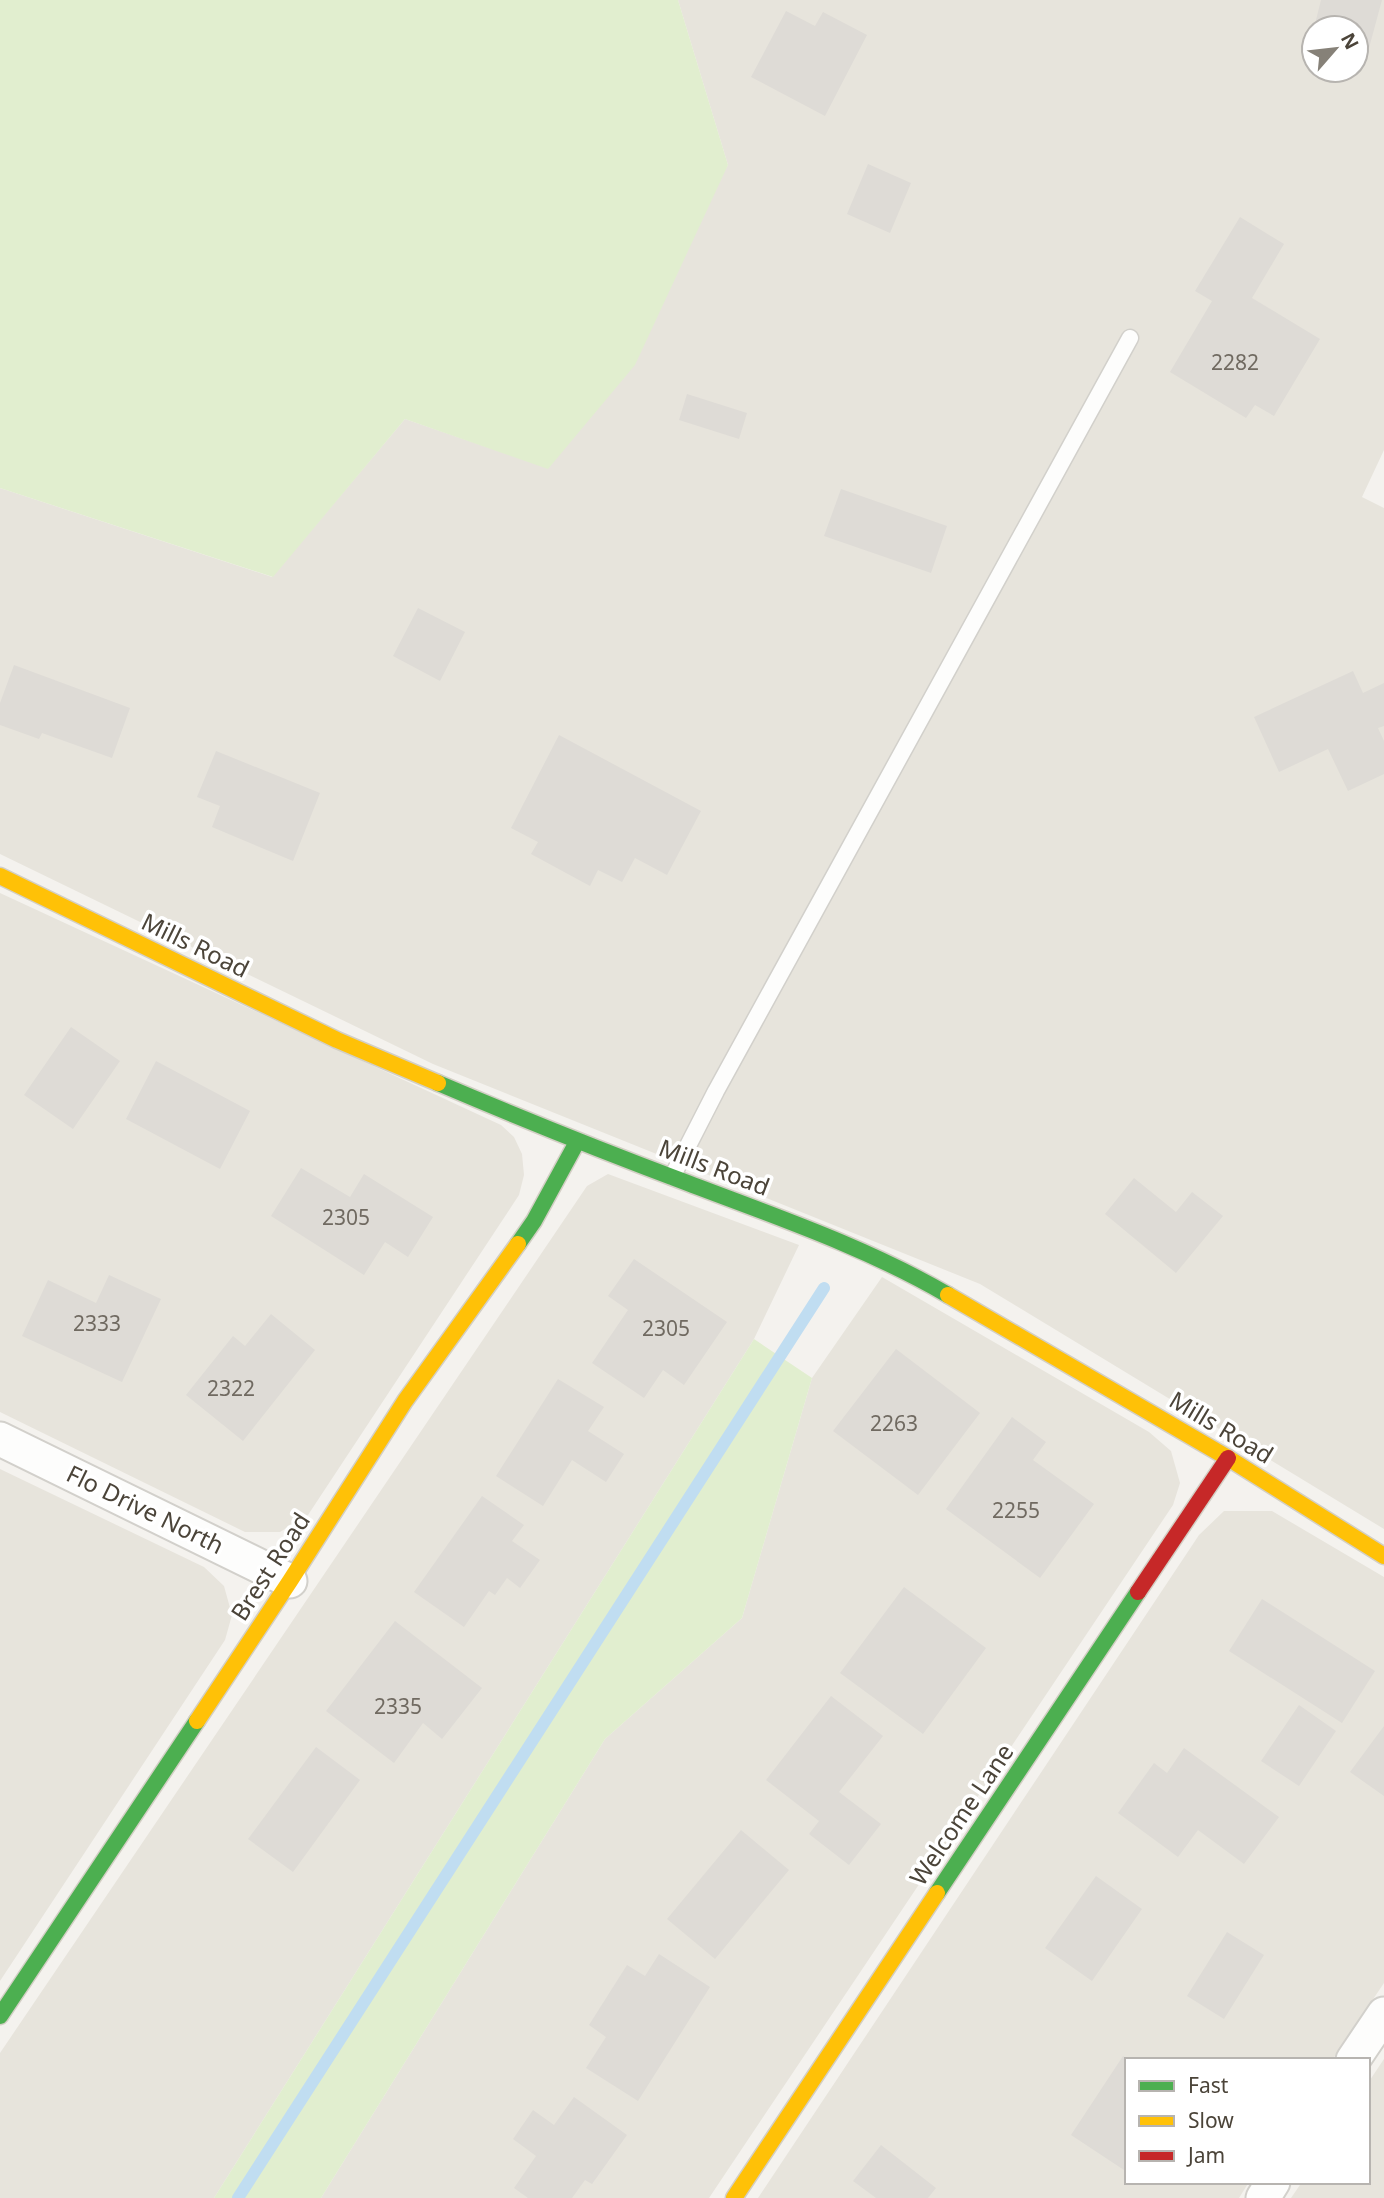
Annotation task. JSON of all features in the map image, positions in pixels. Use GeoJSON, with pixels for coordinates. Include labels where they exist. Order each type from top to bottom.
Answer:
{"type":"FeatureCollection","features":[{"type":"Feature","properties":{"kind":"street","name":"Mills Road"},"geometry":{"type":"LineString","coordinates":[[0,876],[337,1040],[577,1142],[801,1226],[912,1274],[1228,1458],[1384,1556]]}},
{"type":"Feature","properties":{"kind":"street","name":"Brest Road"},"geometry":{"type":"LineString","coordinates":[[0,2016],[290,1581],[405,1401],[534,1221],[577,1142]]}},
{"type":"Feature","properties":{"kind":"street","name":"Flo Drive North"},"geometry":{"type":"LineString","coordinates":[[0,1439],[290,1581]]}},
{"type":"Feature","properties":{"kind":"street","name":"Welcome Lane"},"geometry":{"type":"LineString","coordinates":[[734,2198],[1228,1458]]}},
{"type":"Feature","properties":{"kind":"street"},"geometry":{"type":"LineString","coordinates":[[1354,2058],[1384,2014]]}},
{"type":"Feature","properties":{"kind":"lane"},"geometry":{"type":"LineString","coordinates":[[672,1177],[723,1079],[1130,338]]}},
{"type":"Feature","properties":{"kind":"shaded area"},"geometry":{"type":"Polygon","coordinates":[[[678,0],[1384,0],[1384,450],[1362,497],[1384,508],[1384,1529],[980,1284],[433,1064],[0,854],[0,488],[272,577],[405,419],[548,468],[728,165],[678,0]]]}},
{"type":"Feature","properties":{"kind":"shaded area"},"geometry":{"type":"Polygon","coordinates":[[[0,893],[501,1125],[514,1137],[522,1154],[524,1175],[519,1195],[308,1515],[280,1532],[245,1532],[0,1412],[0,893]]]}},
{"type":"Feature","properties":{"kind":"shaded area"},"geometry":{"type":"Polygon","coordinates":[[[608,1174],[799,1245],[754,1339],[214,2198],[0,2198],[0,2053],[587,1186],[608,1174]]]}},
{"type":"Feature","properties":{"kind":"shaded area"},"geometry":{"type":"Polygon","coordinates":[[[882,1277],[1149,1432],[1171,1451],[1180,1483],[1173,1505],[709,2198],[321,2198],[605,1739],[742,1618],[812,1378],[882,1277]]]}},
{"type":"Feature","properties":{"kind":"shaded area"},"geometry":{"type":"Polygon","coordinates":[[[0,1469],[204,1567],[224,1586],[232,1615],[225,1640],[0,1981],[0,1469]]]}},
{"type":"Feature","properties":{"kind":"shaded area"},"geometry":{"type":"Polygon","coordinates":[[[1224,1511],[1272,1511],[1384,1577],[1384,1983],[1333,2058],[1125,2058],[1125,2184],[1248,2184],[1239,2198],[758,2198],[1199,1535],[1224,1511]]]}},
{"type":"Feature","properties":{"kind":"shaded area"},"geometry":{"type":"Polygon","coordinates":[[[1384,2059],[1384,2198],[1291,2198],[1301,2184],[1370,2184],[1370,2080],[1384,2059]]]}},
{"type":"Feature","properties":{"kind":"green space"},"geometry":{"type":"Polygon","coordinates":[[[0,0],[678,0],[728,165],[635,365],[548,469],[405,419],[273,577],[0,488],[0,0]]]}},
{"type":"Feature","properties":{"kind":"green space"},"geometry":{"type":"Polygon","coordinates":[[[754,1339],[812,1378],[742,1618],[605,1739],[321,2198],[214,2198],[754,1339]]]}},
{"type":"Feature","properties":{"kind":"building"},"geometry":{"type":"Polygon","coordinates":[[[1321,0],[1382,0],[1370,44],[1370,14],[1318,14],[1321,0]]]}},
{"type":"Feature","properties":{"kind":"building"},"geometry":{"type":"Polygon","coordinates":[[[786,11],[815,26],[823,12],[867,35],[825,116],[751,77],[786,11]]]}},
{"type":"Feature","properties":{"kind":"building"},"geometry":{"type":"Polygon","coordinates":[[[868,164],[911,183],[890,233],[847,214],[868,164]]]}},
{"type":"Feature","properties":{"kind":"building"},"geometry":{"type":"Polygon","coordinates":[[[1240,217],[1284,244],[1252,298],[1320,339],[1274,416],[1255,405],[1246,418],[1170,372],[1212,301],[1195,291],[1240,217]]]}},
{"type":"Feature","properties":{"kind":"building"},"geometry":{"type":"Polygon","coordinates":[[[687,394],[747,413],[739,439],[679,420],[687,394]]]}},
{"type":"Feature","properties":{"kind":"building"},"geometry":{"type":"Polygon","coordinates":[[[841,489],[947,526],[931,573],[824,536],[841,489]]]}},
{"type":"Feature","properties":{"kind":"building"},"geometry":{"type":"Polygon","coordinates":[[[418,608],[465,632],[440,681],[393,656],[418,608]]]}},
{"type":"Feature","properties":{"kind":"building"},"geometry":{"type":"Polygon","coordinates":[[[14,665],[130,708],[112,758],[42,733],[39,739],[0,725],[0,703],[14,665]]]}},
{"type":"Feature","properties":{"kind":"building"},"geometry":{"type":"Polygon","coordinates":[[[1353,671],[1363,693],[1384,683],[1384,726],[1378,728],[1384,741],[1384,774],[1348,791],[1328,749],[1279,772],[1254,717],[1353,671]]]}},
{"type":"Feature","properties":{"kind":"building"},"geometry":{"type":"Polygon","coordinates":[[[559,735],[701,811],[667,875],[635,858],[622,882],[598,870],[590,886],[531,854],[538,842],[511,828],[559,735]]]}},
{"type":"Feature","properties":{"kind":"building"},"geometry":{"type":"Polygon","coordinates":[[[216,751],[320,793],[293,861],[212,827],[220,806],[197,797],[216,751]]]}},
{"type":"Feature","properties":{"kind":"building"},"geometry":{"type":"Polygon","coordinates":[[[71,1027],[120,1061],[73,1129],[24,1095],[71,1027]]]}},
{"type":"Feature","properties":{"kind":"building"},"geometry":{"type":"Polygon","coordinates":[[[156,1061],[250,1111],[220,1169],[126,1119],[156,1061]]]}},
{"type":"Feature","properties":{"kind":"building"},"geometry":{"type":"Polygon","coordinates":[[[301,1168],[350,1197],[364,1174],[433,1217],[408,1257],[385,1242],[364,1275],[271,1216],[301,1168]]]}},
{"type":"Feature","properties":{"kind":"building"},"geometry":{"type":"Polygon","coordinates":[[[1134,1178],[1176,1212],[1192,1192],[1223,1216],[1176,1273],[1105,1214],[1134,1178]]]}},
{"type":"Feature","properties":{"kind":"building"},"geometry":{"type":"Polygon","coordinates":[[[634,1259],[727,1322],[684,1385],[663,1370],[644,1398],[592,1363],[628,1310],[608,1296],[634,1259]]]}},
{"type":"Feature","properties":{"kind":"building"},"geometry":{"type":"Polygon","coordinates":[[[109,1275],[161,1299],[122,1382],[22,1336],[48,1280],[96,1303],[109,1275]]]}},
{"type":"Feature","properties":{"kind":"building"},"geometry":{"type":"Polygon","coordinates":[[[271,1314],[315,1350],[243,1441],[186,1395],[233,1336],[245,1346],[271,1314]]]}},
{"type":"Feature","properties":{"kind":"building"},"geometry":{"type":"Polygon","coordinates":[[[896,1349],[980,1413],[918,1495],[833,1431],[896,1349]]]}},
{"type":"Feature","properties":{"kind":"building"},"geometry":{"type":"Polygon","coordinates":[[[558,1379],[604,1407],[588,1431],[624,1454],[606,1482],[572,1460],[543,1506],[496,1476],[558,1379]]]}},
{"type":"Feature","properties":{"kind":"building"},"geometry":{"type":"Polygon","coordinates":[[[1012,1417],[1046,1442],[1033,1460],[1094,1504],[1040,1578],[946,1509],[1012,1417]]]}},
{"type":"Feature","properties":{"kind":"building"},"geometry":{"type":"Polygon","coordinates":[[[482,1496],[524,1525],[512,1541],[540,1560],[520,1588],[507,1578],[495,1595],[489,1591],[464,1627],[414,1592],[482,1496]]]}},
{"type":"Feature","properties":{"kind":"building"},"geometry":{"type":"Polygon","coordinates":[[[904,1587],[986,1648],[923,1734],[840,1673],[904,1587]]]}},
{"type":"Feature","properties":{"kind":"building"},"geometry":{"type":"Polygon","coordinates":[[[1262,1599],[1375,1671],[1342,1723],[1229,1651],[1262,1599]]]}},
{"type":"Feature","properties":{"kind":"building"},"geometry":{"type":"Polygon","coordinates":[[[395,1621],[482,1688],[442,1739],[423,1723],[394,1763],[326,1711],[395,1621]]]}},
{"type":"Feature","properties":{"kind":"building"},"geometry":{"type":"Polygon","coordinates":[[[831,1696],[883,1736],[839,1792],[881,1824],[849,1865],[809,1834],[819,1821],[766,1780],[831,1696]]]}},
{"type":"Feature","properties":{"kind":"building"},"geometry":{"type":"Polygon","coordinates":[[[1299,1705],[1336,1731],[1299,1786],[1261,1761],[1299,1705]]]}},
{"type":"Feature","properties":{"kind":"building"},"geometry":{"type":"Polygon","coordinates":[[[1384,1726],[1384,1796],[1350,1772],[1384,1726]]]}},
{"type":"Feature","properties":{"kind":"building"},"geometry":{"type":"Polygon","coordinates":[[[316,1747],[360,1780],[293,1872],[248,1839],[316,1747]]]}},
{"type":"Feature","properties":{"kind":"building"},"geometry":{"type":"Polygon","coordinates":[[[1184,1748],[1279,1817],[1244,1864],[1198,1830],[1178,1857],[1118,1813],[1154,1763],[1167,1773],[1184,1748]]]}},
{"type":"Feature","properties":{"kind":"building"},"geometry":{"type":"Polygon","coordinates":[[[741,1830],[789,1870],[715,1959],[667,1919],[741,1830]]]}},
{"type":"Feature","properties":{"kind":"building"},"geometry":{"type":"Polygon","coordinates":[[[1096,1876],[1142,1909],[1092,1981],[1045,1948],[1096,1876]]]}},
{"type":"Feature","properties":{"kind":"building"},"geometry":{"type":"Polygon","coordinates":[[[1227,1932],[1264,1955],[1224,2019],[1187,1996],[1227,1932]]]}},
{"type":"Feature","properties":{"kind":"building"},"geometry":{"type":"Polygon","coordinates":[[[659,1954],[710,1987],[638,2101],[586,2068],[606,2037],[589,2025],[627,1965],[645,1976],[659,1954]]]}},
{"type":"Feature","properties":{"kind":"building"},"geometry":{"type":"Polygon","coordinates":[[[1123,2056],[1126,2058],[1125,2171],[1071,2135],[1123,2056]]]}},
{"type":"Feature","properties":{"kind":"building"},"geometry":{"type":"Polygon","coordinates":[[[574,2097],[627,2135],[592,2184],[585,2180],[572,2198],[528,2198],[514,2188],[536,2156],[513,2139],[533,2110],[554,2125],[574,2097]]]}},
{"type":"Feature","properties":{"kind":"building"},"geometry":{"type":"Polygon","coordinates":[[[881,2145],[936,2188],[928,2198],[876,2198],[853,2181],[881,2145]]]}},
{"type":"Feature","properties":{"kind":"waterway"},"geometry":{"type":"LineString","coordinates":[[238,2198],[824,1288]]}},
{"type":"Feature","properties":{"kind":"traffic: fast"},"geometry":{"type":"LineString","coordinates":[[438,1083],[530,1122],[819,1233],[885,1262],[948,1295]]}},
{"type":"Feature","properties":{"kind":"traffic: fast"},"geometry":{"type":"LineString","coordinates":[[518,1244],[534,1221],[577,1142]]}},
{"type":"Feature","properties":{"kind":"traffic: fast"},"geometry":{"type":"LineString","coordinates":[[937,1893],[1138,1592]]}},
{"type":"Feature","properties":{"kind":"traffic: fast"},"geometry":{"type":"LineString","coordinates":[[0,2016],[197,1721]]}},
{"type":"Feature","properties":{"kind":"traffic: slow"},"geometry":{"type":"LineString","coordinates":[[0,876],[337,1040],[438,1083]]}},
{"type":"Feature","properties":{"kind":"traffic: slow"},"geometry":{"type":"LineString","coordinates":[[197,1721],[405,1401],[518,1244]]}},
{"type":"Feature","properties":{"kind":"traffic: slow"},"geometry":{"type":"LineString","coordinates":[[948,1295],[1228,1458],[1384,1556]]}},
{"type":"Feature","properties":{"kind":"traffic: slow"},"geometry":{"type":"LineString","coordinates":[[734,2198],[937,1893]]}},
{"type":"Feature","properties":{"kind":"traffic: jam"},"geometry":{"type":"LineString","coordinates":[[1138,1592],[1228,1458]]}}]}
